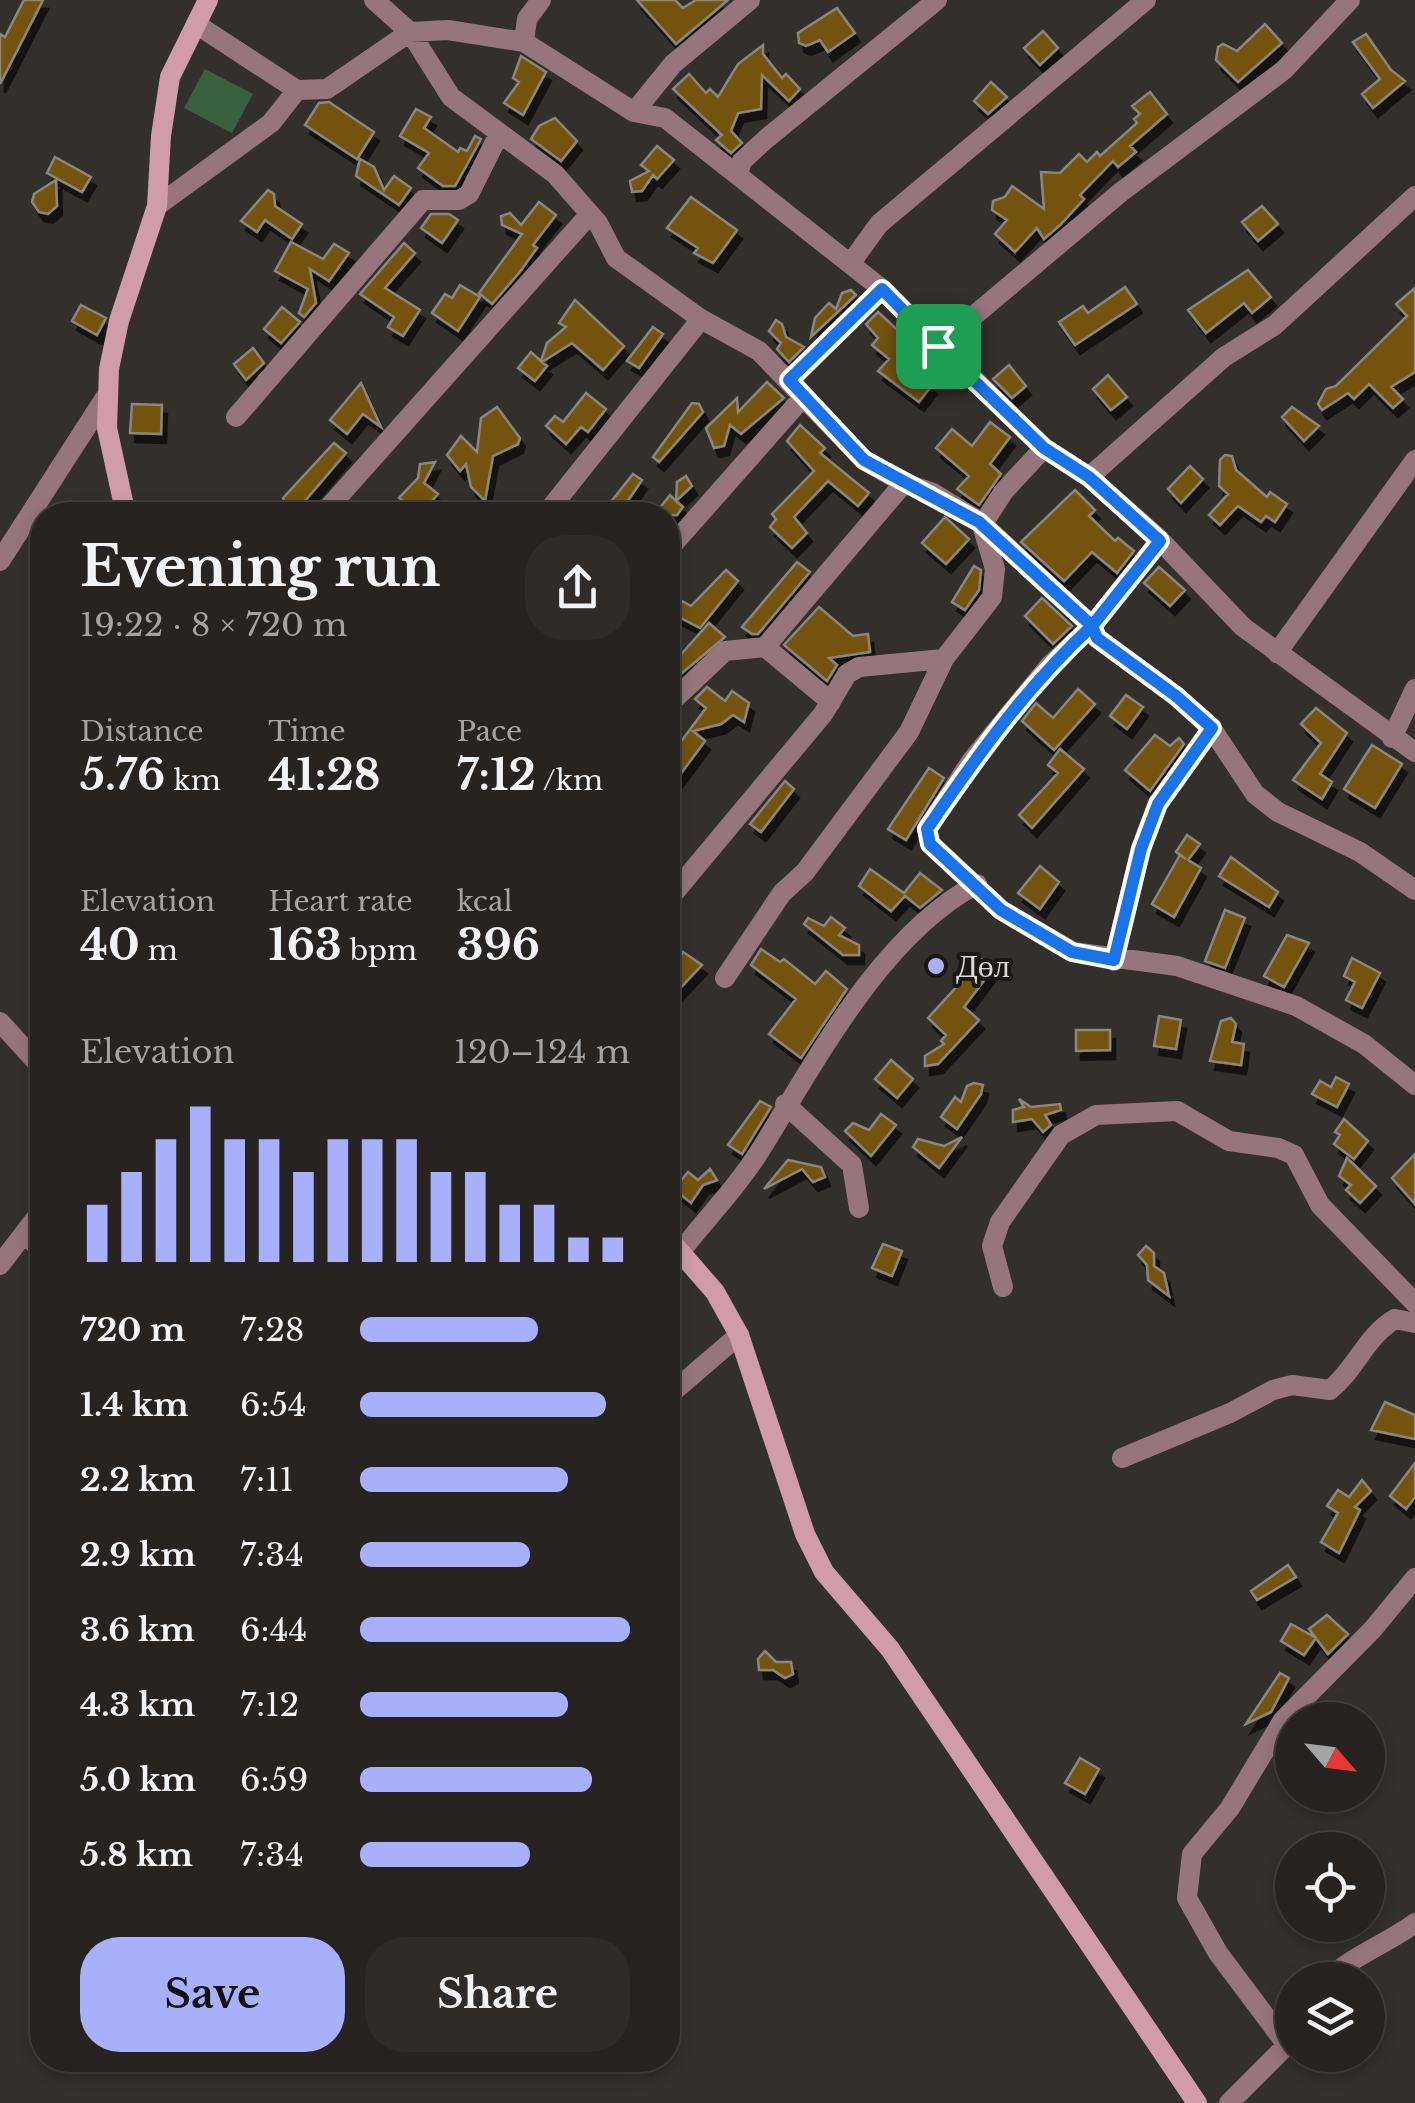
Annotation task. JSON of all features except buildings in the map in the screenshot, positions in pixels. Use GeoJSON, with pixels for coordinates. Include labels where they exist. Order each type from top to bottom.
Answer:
{"type":"FeatureCollection","features":[{"type":"Feature","properties":{"kind":"street"},"geometry":{"type":"LineString","coordinates":[[123,502],[112,458],[105,398],[119,322],[158,206],[164,104],[170,77],[208,0]]}},
{"type":"Feature","properties":{"kind":"street"},"geometry":{"type":"LineString","coordinates":[[374,0],[410,32],[451,97],[498,136],[555,174],[590,214],[616,258],[701,319],[759,351],[864,460],[904,484],[933,493],[982,525],[1092,626],[1097,638],[1176,696],[1212,728],[1255,794],[1266,803],[1376,861],[1415,890]]}},
{"type":"Feature","properties":{"kind":"street"},"geometry":{"type":"LineString","coordinates":[[524,42],[527,19],[541,0]]}},
{"type":"Feature","properties":{"kind":"street"},"geometry":{"type":"LineString","coordinates":[[634,112],[673,64],[750,0]]}},
{"type":"Feature","properties":{"kind":"street"},"geometry":{"type":"LineString","coordinates":[[738,174],[742,161],[766,140],[937,0]]}},
{"type":"Feature","properties":{"kind":"street"},"geometry":{"type":"LineString","coordinates":[[850,264],[879,224],[1146,0]]}},
{"type":"Feature","properties":{"kind":"street"},"geometry":{"type":"LineString","coordinates":[[938,346],[1121,192],[1284,70],[1350,0]]}},
{"type":"Feature","properties":{"kind":"street"},"geometry":{"type":"LineString","coordinates":[[196,24],[297,90],[326,89],[410,32],[448,30],[524,42],[634,112],[665,118],[882,289],[1044,448],[1089,477],[1160,541],[1244,627],[1415,752]]}},
{"type":"Feature","properties":{"kind":"street"},"geometry":{"type":"LineString","coordinates":[[158,206],[271,123],[297,90]]}},
{"type":"Feature","properties":{"kind":"street"},"geometry":{"type":"LineString","coordinates":[[236,417],[423,200],[459,200],[469,194],[498,136]]}},
{"type":"Feature","properties":{"kind":"street"},"geometry":{"type":"LineString","coordinates":[[1089,477],[1224,358],[1274,325],[1415,196]]}},
{"type":"Feature","properties":{"kind":"street"},"geometry":{"type":"LineString","coordinates":[[334,502],[590,214]]}},
{"type":"Feature","properties":{"kind":"street"},"geometry":{"type":"LineString","coordinates":[[789,380],[882,289]]}},
{"type":"Feature","properties":{"kind":"street"},"geometry":{"type":"LineString","coordinates":[[555,502],[701,319]]}},
{"type":"Feature","properties":{"kind":"street"},"geometry":{"type":"LineString","coordinates":[[680,536],[804,396]]}},
{"type":"Feature","properties":{"kind":"street"},"geometry":{"type":"LineString","coordinates":[[38,502],[105,398]]}},
{"type":"Feature","properties":{"kind":"street"},"geometry":{"type":"LineString","coordinates":[[725,978],[762,920],[804,872],[909,732],[944,659],[992,597],[995,569],[982,525],[1004,491],[1044,448]]}},
{"type":"Feature","properties":{"kind":"street"},"geometry":{"type":"LineString","coordinates":[[1276,653],[1415,460]]}},
{"type":"Feature","properties":{"kind":"street"},"geometry":{"type":"LineString","coordinates":[[680,694],[725,651],[765,647],[904,484]]}},
{"type":"Feature","properties":{"kind":"street"},"geometry":{"type":"LineString","coordinates":[[0,561],[30,514]]}},
{"type":"Feature","properties":{"kind":"street"},"geometry":{"type":"LineString","coordinates":[[1160,541],[1092,626],[1050,665],[996,730],[927,829],[930,844],[1001,910],[1072,952],[1177,966],[1296,1006],[1364,1044],[1415,1085]]}},
{"type":"Feature","properties":{"kind":"street"},"geometry":{"type":"LineString","coordinates":[[765,647],[830,702]]}},
{"type":"Feature","properties":{"kind":"street"},"geometry":{"type":"LineString","coordinates":[[680,885],[830,702],[848,674],[859,668],[944,659]]}},
{"type":"Feature","properties":{"kind":"street"},"geometry":{"type":"LineString","coordinates":[[1392,738],[1415,689]]}},
{"type":"Feature","properties":{"kind":"street"},"geometry":{"type":"LineString","coordinates":[[1114,960],[1141,849],[1158,804],[1212,728]]}},
{"type":"Feature","properties":{"kind":"street"},"geometry":{"type":"LineString","coordinates":[[680,1238],[760,1151],[785,1104],[885,966],[920,928],[977,884]]}},
{"type":"Feature","properties":{"kind":"street"},"geometry":{"type":"LineString","coordinates":[[0,1022],[30,1055]]}},
{"type":"Feature","properties":{"kind":"street"},"geometry":{"type":"LineString","coordinates":[[785,1104],[852,1164],[859,1208]]}},
{"type":"Feature","properties":{"kind":"street"},"geometry":{"type":"LineString","coordinates":[[1003,1288],[992,1246],[1000,1222],[1060,1135],[1096,1115],[1177,1111],[1228,1140],[1278,1148],[1294,1156],[1320,1205],[1415,1303]]}},
{"type":"Feature","properties":{"kind":"street"},"geometry":{"type":"LineString","coordinates":[[0,1265],[30,1226]]}},
{"type":"Feature","properties":{"kind":"street"},"geometry":{"type":"LineString","coordinates":[[23,1236],[30,1240]]}},
{"type":"Feature","properties":{"kind":"street"},"geometry":{"type":"LineString","coordinates":[[680,1252],[715,1292],[739,1334],[805,1534],[824,1572],[890,1650],[1197,2103]]}},
{"type":"Feature","properties":{"kind":"street"},"geometry":{"type":"LineString","coordinates":[[1122,1458],[1230,1414],[1273,1390],[1292,1385],[1330,1390],[1348,1376],[1376,1330],[1395,1319],[1415,1323]]}},
{"type":"Feature","properties":{"kind":"street"},"geometry":{"type":"LineString","coordinates":[[680,1386],[739,1334]]}},
{"type":"Feature","properties":{"kind":"street"},"geometry":{"type":"LineString","coordinates":[[1275,2020],[1218,1953],[1186,1898],[1192,1854],[1230,1808],[1284,1720],[1374,1629],[1415,1578]]}},
{"type":"Feature","properties":{"kind":"street"},"geometry":{"type":"LineString","coordinates":[[1347,1962],[1386,1945],[1415,1923]]}},
{"type":"Feature","properties":{"kind":"street"},"geometry":{"type":"LineString","coordinates":[[1229,2103],[1275,2054]]}},
{"type":"Feature","properties":{"kind":"green space"},"geometry":{"type":"Polygon","coordinates":[[[205,69],[253,94],[232,133],[184,108],[205,69]]]}},
{"type":"Feature","properties":{"kind":"place","name":"Дөл"},"geometry":{"type":"Point","coordinates":[936,966]}},
{"type":"Feature","properties":{"kind":"route"},"geometry":{"type":"LineString","coordinates":[[938,346],[882,289],[789,380],[864,460],[904,484],[933,493],[979,522],[1092,626],[1050,665],[972,760],[927,829],[930,844],[1001,910],[1072,952],[1114,960],[1141,849],[1158,804],[1212,728],[1176,696],[1097,638],[1092,626],[1160,541],[1089,477],[1044,448],[938,346]]}}]}
